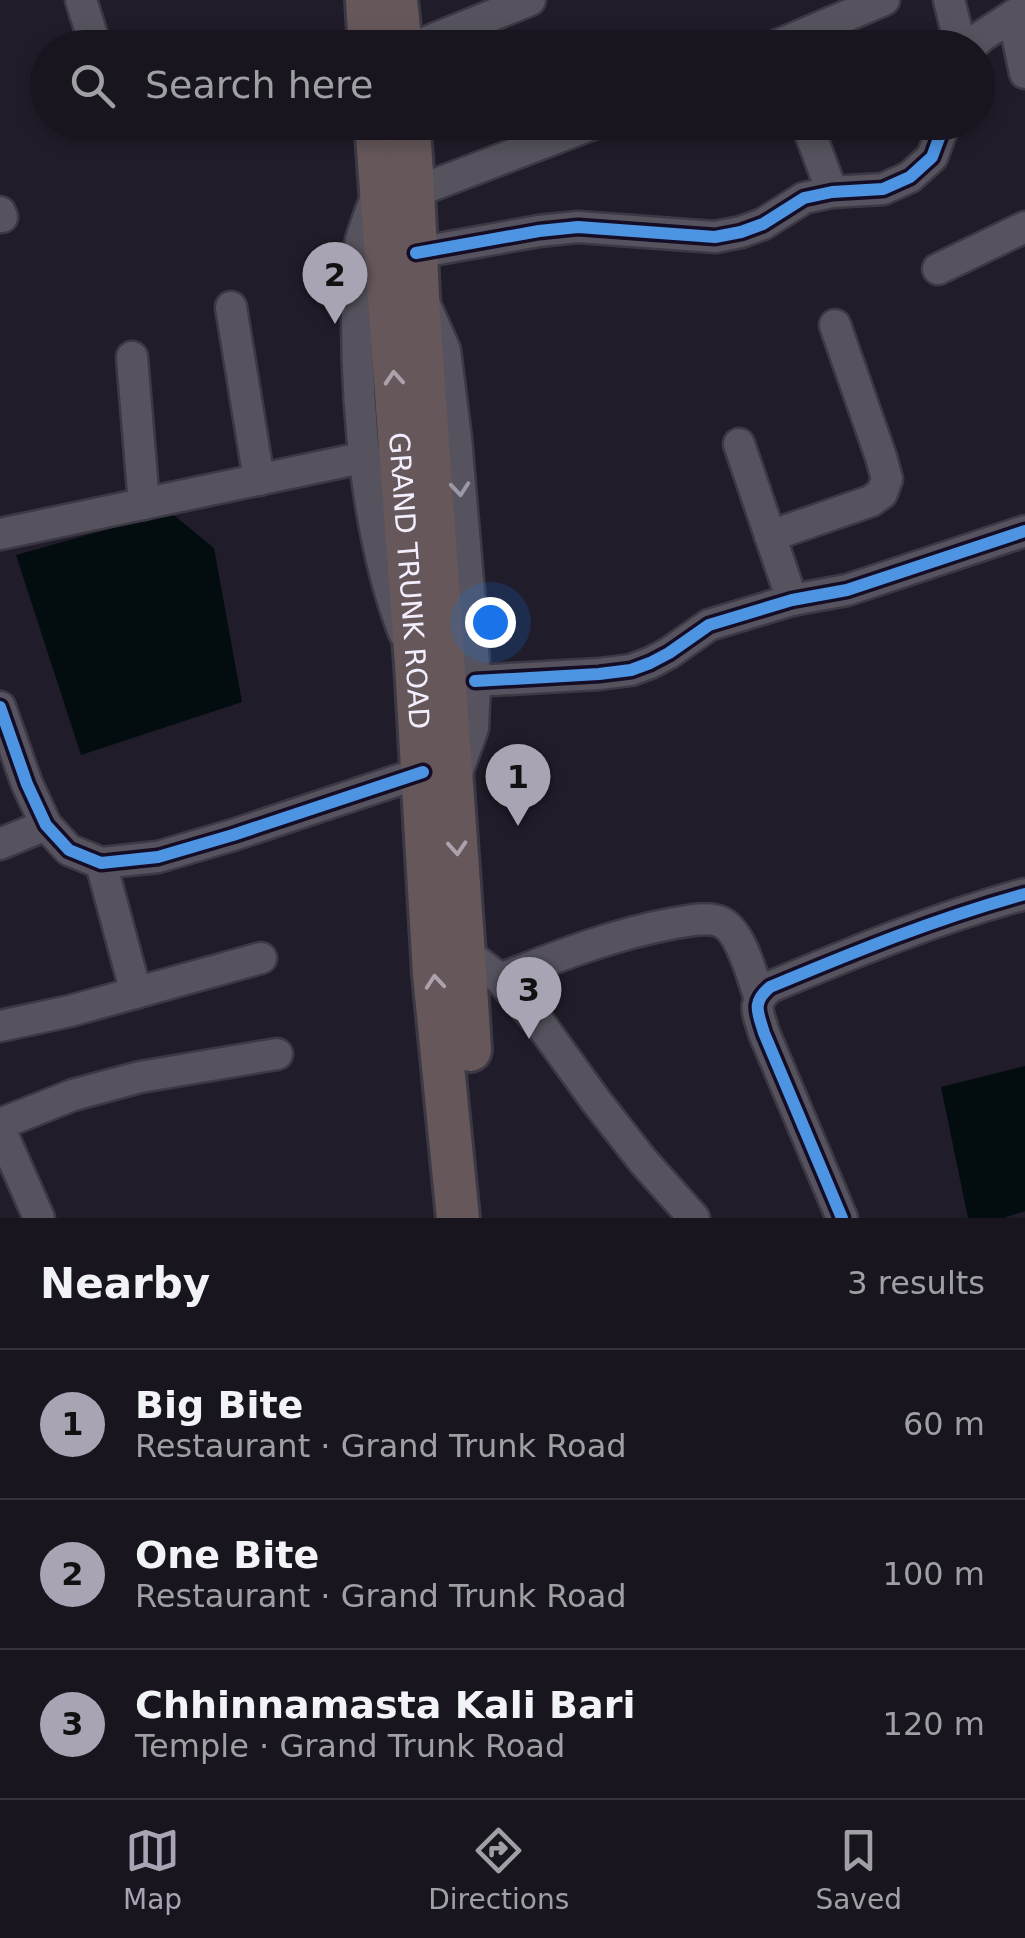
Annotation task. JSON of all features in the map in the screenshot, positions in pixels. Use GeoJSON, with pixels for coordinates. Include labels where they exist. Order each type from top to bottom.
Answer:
{"type":"FeatureCollection","features":[{"type":"Feature","properties":{"kind":"highway"},"geometry":{"type":"LineString","coordinates":[[366,0],[368,30]]}},
{"type":"Feature","properties":{"kind":"highway"},"geometry":{"type":"LineString","coordinates":[[396,0],[399,30]]}},
{"type":"Feature","properties":{"kind":"highway","name":"GRAND TRUNK ROAD"},"geometry":{"type":"LineString","coordinates":[[382,140],[398,186],[417,273],[438,778],[434,975],[458,1218]]}},
{"type":"Feature","properties":{"kind":"highway","name":"GRAND TRUNK ROAD"},"geometry":{"type":"LineString","coordinates":[[405,140],[398,186],[416,664],[464,951],[474,1126],[484,1218]]}},
{"type":"Feature","properties":{"kind":"street"},"geometry":{"type":"LineString","coordinates":[[81,0],[90,30]]}},
{"type":"Feature","properties":{"kind":"street"},"geometry":{"type":"LineString","coordinates":[[456,30],[530,0]]}},
{"type":"Feature","properties":{"kind":"street"},"geometry":{"type":"LineString","coordinates":[[815,30],[884,0]]}},
{"type":"Feature","properties":{"kind":"street"},"geometry":{"type":"LineString","coordinates":[[948,0],[956,30]]}},
{"type":"Feature","properties":{"kind":"street"},"geometry":{"type":"LineString","coordinates":[[991,30],[1019,12],[1025,73]]}},
{"type":"Feature","properties":{"kind":"street"},"geometry":{"type":"LineString","coordinates":[[416,664],[390,595],[366,458],[357,344],[361,241],[398,186],[542,140]]}},
{"type":"Feature","properties":{"kind":"street"},"geometry":{"type":"LineString","coordinates":[[813,140],[832,192]]}},
{"type":"Feature","properties":{"kind":"street"},"geometry":{"type":"LineString","coordinates":[[0,707],[46,825],[69,850],[100,863],[158,856],[438,778],[473,728],[474,682],[456,438],[445,350],[417,273],[540,231],[578,227],[715,237],[752,228],[804,198],[883,189],[910,177],[932,158],[938,140]]}},
{"type":"Feature","properties":{"kind":"street"},"geometry":{"type":"LineString","coordinates":[[938,269],[1025,226]]}},
{"type":"Feature","properties":{"kind":"street"},"geometry":{"type":"LineString","coordinates":[[231,307],[259,480]]}},
{"type":"Feature","properties":{"kind":"street"},"geometry":{"type":"LineString","coordinates":[[770,536],[871,502],[882,493],[887,479],[836,325]]}},
{"type":"Feature","properties":{"kind":"street"},"geometry":{"type":"LineString","coordinates":[[132,357],[144,504]]}},
{"type":"Feature","properties":{"kind":"street"},"geometry":{"type":"LineString","coordinates":[[738,444],[792,600]]}},
{"type":"Feature","properties":{"kind":"street"},"geometry":{"type":"LineString","coordinates":[[0,534],[366,458]]}},
{"type":"Feature","properties":{"kind":"street"},"geometry":{"type":"LineString","coordinates":[[474,682],[631,670],[669,653],[709,624],[792,600],[847,590],[1025,531]]}},
{"type":"Feature","properties":{"kind":"street"},"geometry":{"type":"LineString","coordinates":[[0,844],[46,825]]}},
{"type":"Feature","properties":{"kind":"street"},"geometry":{"type":"LineString","coordinates":[[100,863],[136,993]]}},
{"type":"Feature","properties":{"kind":"street"},"geometry":{"type":"LineString","coordinates":[[759,996],[770,986],[900,933],[1025,894]]}},
{"type":"Feature","properties":{"kind":"street"},"geometry":{"type":"LineString","coordinates":[[500,979],[639,930],[699,919],[720,922],[732,931],[759,996],[757,1008],[764,1033],[842,1218]]}},
{"type":"Feature","properties":{"kind":"street"},"geometry":{"type":"LineString","coordinates":[[464,951],[500,979],[542,1026],[596,1102],[694,1218]]}},
{"type":"Feature","properties":{"kind":"street"},"geometry":{"type":"LineString","coordinates":[[0,1026],[51,1016],[261,958]]}},
{"type":"Feature","properties":{"kind":"street"},"geometry":{"type":"LineString","coordinates":[[38,1218],[0,1127],[73,1095],[140,1076],[277,1054]]}},
{"type":"Feature","properties":{"kind":"shaded area"},"geometry":{"type":"Polygon","coordinates":[[[170,512],[214,548],[242,702],[81,755],[16,555],[170,512]]]}},
{"type":"Feature","properties":{"kind":"shaded area"},"geometry":{"type":"Polygon","coordinates":[[[1025,1066],[1025,1211],[1004,1218],[968,1218],[941,1087],[1025,1066]]]}},
{"type":"Feature","properties":{"kind":"cycle path"},"geometry":{"type":"LineString","coordinates":[[416,253],[578,227],[715,237],[741,232],[763,224],[804,198],[883,189],[910,177],[932,157],[938,140]]}},
{"type":"Feature","properties":{"kind":"cycle path"},"geometry":{"type":"LineString","coordinates":[[475,681],[631,670],[669,653],[709,625],[792,600],[847,590],[1025,531]]}},
{"type":"Feature","properties":{"kind":"cycle path"},"geometry":{"type":"LineString","coordinates":[[0,707],[46,825],[69,850],[101,863],[158,857],[423,772]]}},
{"type":"Feature","properties":{"kind":"cycle path"},"geometry":{"type":"LineString","coordinates":[[842,1218],[764,1033],[758,1008],[760,998],[770,987],[864,949],[1025,894]]}},
{"type":"Feature","properties":{"kind":"place","name":"One Bite"},"geometry":{"type":"Point","coordinates":[335,324]}},
{"type":"Feature","properties":{"kind":"place","name":"Big Bite"},"geometry":{"type":"Point","coordinates":[518,826]}},
{"type":"Feature","properties":{"kind":"place","name":"Chhinnamasta Kali Bari"},"geometry":{"type":"Point","coordinates":[529,1039]}}]}
